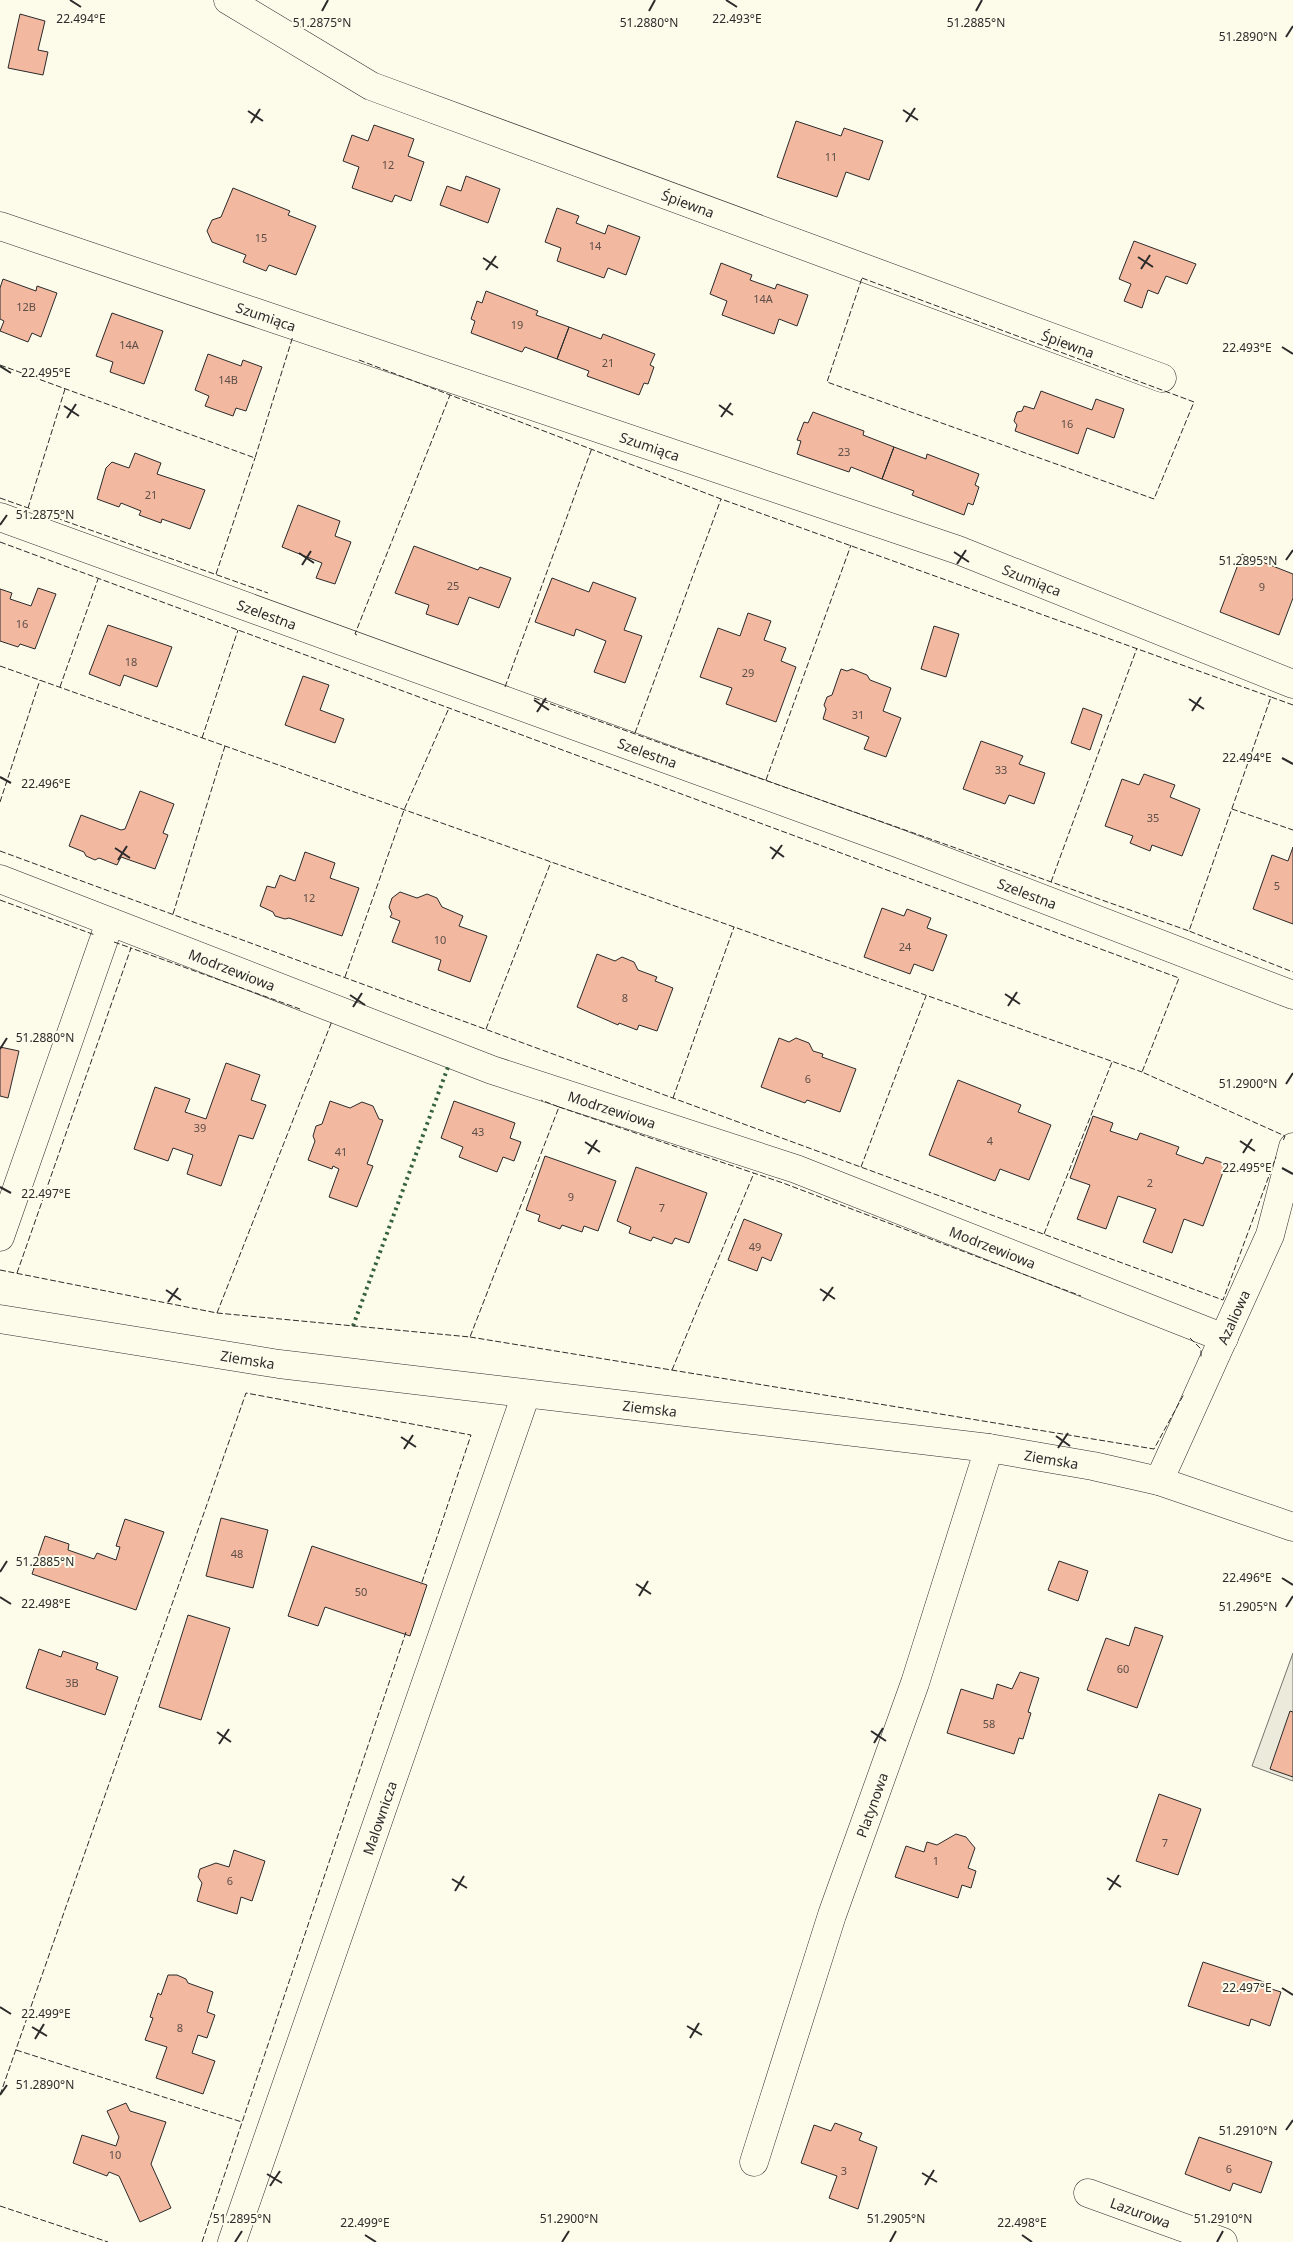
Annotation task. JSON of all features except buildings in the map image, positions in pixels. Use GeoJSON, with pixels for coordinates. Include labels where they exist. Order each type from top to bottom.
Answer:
{"type":"FeatureCollection","features":[{"type":"Feature","properties":{"kind":"street","name":"Śpiewna"},"geometry":{"type":"LineString","coordinates":[[228,0],[371,86],[1162,378]]}},
{"type":"Feature","properties":{"kind":"street","name":"Szumiąca"},"geometry":{"type":"LineString","coordinates":[[0,226],[958,550],[1293,684]]}},
{"type":"Feature","properties":{"kind":"street","name":"Szelestna"},"geometry":{"type":"LineString","coordinates":[[0,517],[900,844],[1293,995]]}},
{"type":"Feature","properties":{"kind":"street","name":"Modrzewiowa"},"geometry":{"type":"LineString","coordinates":[[0,879],[492,1070],[796,1169],[1224,1338]]}},
{"type":"Feature","properties":{"kind":"street"},"geometry":{"type":"LineString","coordinates":[[0,1237],[110,922]]}},
{"type":"Feature","properties":{"kind":"street","name":"Azaliowa"},"geometry":{"type":"LineString","coordinates":[[1159,1481],[1270,1235],[1293,1147]]}},
{"type":"Feature","properties":{"kind":"street","name":"Ziemska"},"geometry":{"type":"LineString","coordinates":[[0,1319],[279,1364],[526,1394],[688,1410],[989,1448],[1093,1466],[1159,1481],[1293,1527]]}},
{"type":"Feature","properties":{"kind":"street","name":"Malownicza"},"geometry":{"type":"LineString","coordinates":[[232,2242],[526,1394]]}},
{"type":"Feature","properties":{"kind":"street","name":"Platynowa"},"geometry":{"type":"LineString","coordinates":[[754,2162],[832,1915],[915,1683],[989,1448]]}},
{"type":"Feature","properties":{"kind":"street","name":"Lazurowa"},"geometry":{"type":"LineString","coordinates":[[1088,2194],[1223,2242]]}},
{"type":"Feature","properties":{"kind":"shaded area"},"geometry":{"type":"Polygon","coordinates":[[[1293,1653],[1293,1781],[1252,1766],[1293,1653]]]}},
{"type":"Feature","properties":{"kind":"hedge"},"geometry":{"type":"LineString","coordinates":[[353,1326],[448,1067]]}},
{"type":"Feature","properties":{"kind":"fence"},"geometry":{"type":"LineString","coordinates":[[862,278],[1194,402],[1154,499],[827,382],[862,278]]}},
{"type":"Feature","properties":{"kind":"fence"},"geometry":{"type":"LineString","coordinates":[[0,365],[255,458],[293,336]]}},
{"type":"Feature","properties":{"kind":"fence"},"geometry":{"type":"LineString","coordinates":[[359,360],[721,499],[1271,697]]}},
{"type":"Feature","properties":{"kind":"fence"},"geometry":{"type":"LineString","coordinates":[[28,508],[65,389]]}},
{"type":"Feature","properties":{"kind":"fence"},"geometry":{"type":"LineString","coordinates":[[357,635],[355,634],[450,395]]}},
{"type":"Feature","properties":{"kind":"fence"},"geometry":{"type":"LineString","coordinates":[[505,687],[592,448]]}},
{"type":"Feature","properties":{"kind":"fence"},"geometry":{"type":"LineString","coordinates":[[216,574],[255,458]]}},
{"type":"Feature","properties":{"kind":"fence"},"geometry":{"type":"LineString","coordinates":[[0,498],[268,593]]}},
{"type":"Feature","properties":{"kind":"fence"},"geometry":{"type":"LineString","coordinates":[[635,733],[721,499]]}},
{"type":"Feature","properties":{"kind":"fence"},"geometry":{"type":"LineString","coordinates":[[0,542],[1179,978],[1142,1072],[1285,1136],[1283,1141]]}},
{"type":"Feature","properties":{"kind":"fence"},"geometry":{"type":"LineString","coordinates":[[766,780],[851,545]]}},
{"type":"Feature","properties":{"kind":"fence"},"geometry":{"type":"LineString","coordinates":[[60,687],[98,579]]}},
{"type":"Feature","properties":{"kind":"fence"},"geometry":{"type":"LineString","coordinates":[[202,738],[238,630]]}},
{"type":"Feature","properties":{"kind":"fence"},"geometry":{"type":"LineString","coordinates":[[1051,882],[1137,648]]}},
{"type":"Feature","properties":{"kind":"fence"},"geometry":{"type":"LineString","coordinates":[[0,666],[1142,1072]]}},
{"type":"Feature","properties":{"kind":"fence"},"geometry":{"type":"LineString","coordinates":[[0,802],[40,680]]}},
{"type":"Feature","properties":{"kind":"fence"},"geometry":{"type":"LineString","coordinates":[[1293,705],[1271,697],[1189,931],[1293,972]]}},
{"type":"Feature","properties":{"kind":"fence"},"geometry":{"type":"LineString","coordinates":[[534,698],[1189,931]]}},
{"type":"Feature","properties":{"kind":"fence"},"geometry":{"type":"LineString","coordinates":[[345,977],[404,810],[449,708]]}},
{"type":"Feature","properties":{"kind":"fence"},"geometry":{"type":"LineString","coordinates":[[173,914],[225,746]]}},
{"type":"Feature","properties":{"kind":"fence"},"geometry":{"type":"LineString","coordinates":[[1232,809],[1293,830]]}},
{"type":"Feature","properties":{"kind":"fence"},"geometry":{"type":"LineString","coordinates":[[0,851],[1223,1300],[1276,1157]]}},
{"type":"Feature","properties":{"kind":"fence"},"geometry":{"type":"LineString","coordinates":[[486,1029],[551,862]]}},
{"type":"Feature","properties":{"kind":"fence"},"geometry":{"type":"LineString","coordinates":[[0,900],[95,935]]}},
{"type":"Feature","properties":{"kind":"fence"},"geometry":{"type":"LineString","coordinates":[[673,1098],[734,927]]}},
{"type":"Feature","properties":{"kind":"fence"},"geometry":{"type":"LineString","coordinates":[[114,942],[131,948],[130,950]]}},
{"type":"Feature","properties":{"kind":"fence"},"geometry":{"type":"LineString","coordinates":[[17,1273],[131,948],[300,1009]]}},
{"type":"Feature","properties":{"kind":"fence"},"geometry":{"type":"LineString","coordinates":[[861,1167],[926,996]]}},
{"type":"Feature","properties":{"kind":"fence"},"geometry":{"type":"LineString","coordinates":[[217,1313],[332,1021]]}},
{"type":"Feature","properties":{"kind":"fence"},"geometry":{"type":"LineString","coordinates":[[1044,1234],[1112,1062]]}},
{"type":"Feature","properties":{"kind":"fence"},"geometry":{"type":"LineString","coordinates":[[0,1270],[217,1313],[470,1337],[559,1107],[541,1100]]}},
{"type":"Feature","properties":{"kind":"fence"},"geometry":{"type":"LineString","coordinates":[[559,1107],[783,1183],[1081,1296]]}},
{"type":"Feature","properties":{"kind":"fence"},"geometry":{"type":"LineString","coordinates":[[672,1370],[754,1173]]}},
{"type":"Feature","properties":{"kind":"fence"},"geometry":{"type":"LineString","coordinates":[[470,1337],[1154,1449],[1184,1394]]}},
{"type":"Feature","properties":{"kind":"fence"},"geometry":{"type":"LineString","coordinates":[[1190,1338],[1201,1349],[1201,1359]]}},
{"type":"Feature","properties":{"kind":"fence"},"geometry":{"type":"LineString","coordinates":[[0,2095],[246,1393],[471,1435],[421,1585]]}},
{"type":"Feature","properties":{"kind":"fence"},"geometry":{"type":"LineString","coordinates":[[202,2242],[406,1632]]}},
{"type":"Feature","properties":{"kind":"fence"},"geometry":{"type":"LineString","coordinates":[[16,2050],[242,2122]]}},
{"type":"Feature","properties":{"kind":"fence"},"geometry":{"type":"LineString","coordinates":[[0,2206],[108,2242]]}}]}
